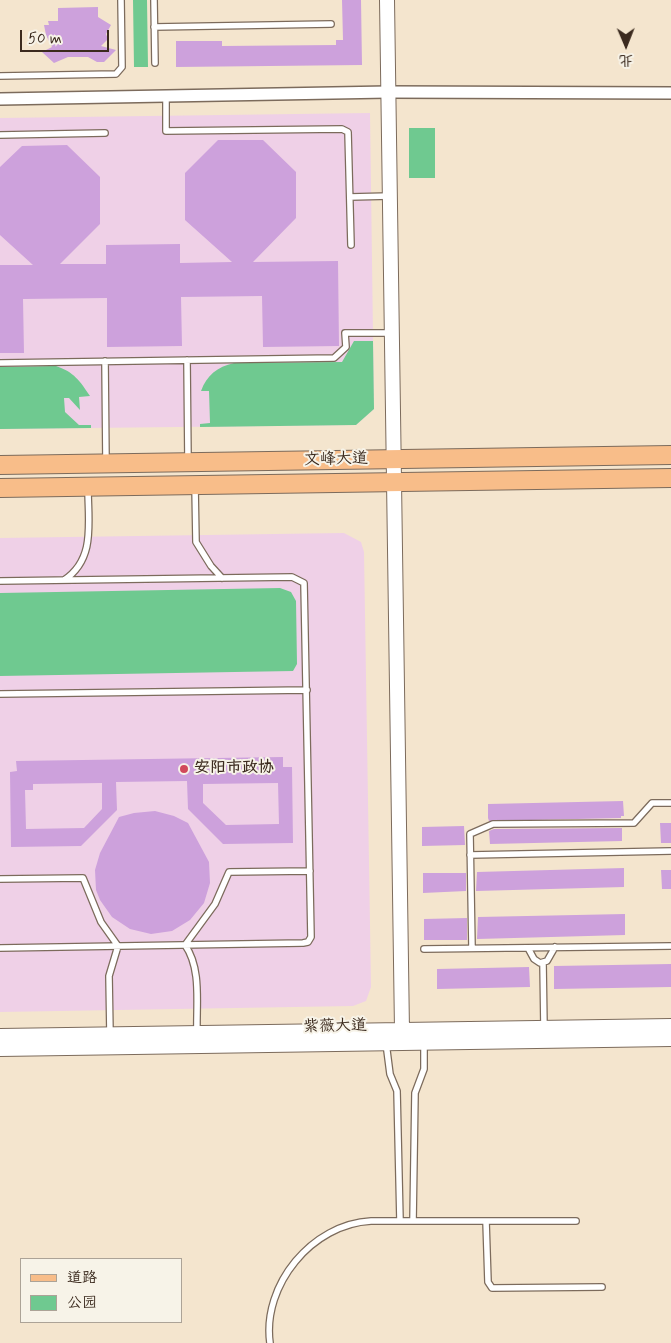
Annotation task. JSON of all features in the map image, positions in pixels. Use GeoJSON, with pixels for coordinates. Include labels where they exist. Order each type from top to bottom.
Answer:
{"type":"FeatureCollection","features":[{"type":"Feature","properties":{"kind":"main road","name":"文峰大道"},"geometry":{"type":"LineString","coordinates":[[0,465],[671,455]]}},
{"type":"Feature","properties":{"kind":"main road","name":"文峰大道"},"geometry":{"type":"LineString","coordinates":[[0,488],[671,478]]}},
{"type":"Feature","properties":{"kind":"street"},"geometry":{"type":"LineString","coordinates":[[387,0],[402,1030]]}},
{"type":"Feature","properties":{"kind":"street"},"geometry":{"type":"LineString","coordinates":[[0,99],[388,92],[671,93]]}},
{"type":"Feature","properties":{"kind":"street","name":"紫薇大道"},"geometry":{"type":"LineString","coordinates":[[0,1036],[671,1026]]}},
{"type":"Feature","properties":{"kind":"street","name":"紫薇大道"},"geometry":{"type":"LineString","coordinates":[[0,1049],[671,1039]]}},
{"type":"Feature","properties":{"kind":"lane"},"geometry":{"type":"LineString","coordinates":[[0,76],[116,74],[122,68],[121,0]]}},
{"type":"Feature","properties":{"kind":"lane"},"geometry":{"type":"LineString","coordinates":[[154,0],[155,63]]}},
{"type":"Feature","properties":{"kind":"lane"},"geometry":{"type":"LineString","coordinates":[[154,26],[331,24]]}},
{"type":"Feature","properties":{"kind":"lane"},"geometry":{"type":"LineString","coordinates":[[166,96],[166,131],[342,128],[348,132],[350,137],[351,245]]}},
{"type":"Feature","properties":{"kind":"lane"},"geometry":{"type":"LineString","coordinates":[[0,135],[105,133]]}},
{"type":"Feature","properties":{"kind":"lane"},"geometry":{"type":"LineString","coordinates":[[350,197],[390,196]]}},
{"type":"Feature","properties":{"kind":"lane"},"geometry":{"type":"LineString","coordinates":[[0,363],[334,358],[346,346],[345,333],[392,333]]}},
{"type":"Feature","properties":{"kind":"lane"},"geometry":{"type":"LineString","coordinates":[[187,360],[188,463]]}},
{"type":"Feature","properties":{"kind":"lane"},"geometry":{"type":"LineString","coordinates":[[105,361],[106,464]]}},
{"type":"Feature","properties":{"kind":"lane"},"geometry":{"type":"LineString","coordinates":[[195,485],[196,542],[211,566],[222,578]]}},
{"type":"Feature","properties":{"kind":"lane"},"geometry":{"type":"LineString","coordinates":[[63,580],[77,569],[88,546],[88,486]]}},
{"type":"Feature","properties":{"kind":"lane"},"geometry":{"type":"LineString","coordinates":[[0,581],[292,577],[304,583],[311,937],[308,942],[0,948]]}},
{"type":"Feature","properties":{"kind":"lane"},"geometry":{"type":"LineString","coordinates":[[0,694],[307,690]]}},
{"type":"Feature","properties":{"kind":"lane"},"geometry":{"type":"LineString","coordinates":[[472,948],[470,834],[493,824],[634,823],[652,803],[671,803]]}},
{"type":"Feature","properties":{"kind":"lane"},"geometry":{"type":"LineString","coordinates":[[470,855],[671,851]]}},
{"type":"Feature","properties":{"kind":"lane"},"geometry":{"type":"LineString","coordinates":[[185,945],[215,904],[228,872],[310,871]]}},
{"type":"Feature","properties":{"kind":"lane"},"geometry":{"type":"LineString","coordinates":[[0,880],[83,878],[101,922],[118,946]]}},
{"type":"Feature","properties":{"kind":"lane"},"geometry":{"type":"LineString","coordinates":[[185,945],[193,960],[196,971],[197,1033]]}},
{"type":"Feature","properties":{"kind":"lane"},"geometry":{"type":"LineString","coordinates":[[110,1034],[109,976],[118,946]]}},
{"type":"Feature","properties":{"kind":"lane"},"geometry":{"type":"LineString","coordinates":[[424,949],[671,946]]}},
{"type":"Feature","properties":{"kind":"lane"},"geometry":{"type":"LineString","coordinates":[[528,948],[537,962],[543,963],[550,958],[555,947]]}},
{"type":"Feature","properties":{"kind":"lane"},"geometry":{"type":"LineString","coordinates":[[543,963],[544,1028]]}},
{"type":"Feature","properties":{"kind":"lane"},"geometry":{"type":"LineString","coordinates":[[386,1043],[390,1074],[397,1091],[400,1221]]}},
{"type":"Feature","properties":{"kind":"lane"},"geometry":{"type":"LineString","coordinates":[[413,1221],[414,1093],[424,1068],[424,1043]]}},
{"type":"Feature","properties":{"kind":"lane"},"geometry":{"type":"LineString","coordinates":[[486,1221],[488,1282],[492,1288],[602,1287]]}},
{"type":"Feature","properties":{"kind":"lane"},"geometry":{"type":"LineString","coordinates":[[270,1343],[270,1312],[274,1294],[285,1273],[319,1240],[338,1227],[354,1222],[576,1221]]}},
{"type":"Feature","properties":{"kind":"shaded area"},"geometry":{"type":"Polygon","coordinates":[[[370,113],[374,409],[356,425],[0,429],[0,118],[370,113]]]}},
{"type":"Feature","properties":{"kind":"shaded area","name":"安阳市政协"},"geometry":{"type":"Polygon","coordinates":[[[344,533],[361,542],[364,552],[371,987],[366,1001],[353,1006],[0,1012],[0,538],[344,533]]]}},
{"type":"Feature","properties":{"kind":"green space"},"geometry":{"type":"Polygon","coordinates":[[[133,0],[147,0],[148,67],[134,67],[133,0]]]}},
{"type":"Feature","properties":{"kind":"green space"},"geometry":{"type":"Polygon","coordinates":[[[409,128],[435,128],[435,178],[409,178],[409,128]]]}},
{"type":"Feature","properties":{"kind":"green space"},"geometry":{"type":"Polygon","coordinates":[[[354,341],[373,341],[374,409],[356,425],[200,427],[200,424],[210,423],[209,391],[201,391],[206,380],[218,369],[234,363],[342,362],[354,341]]]}},
{"type":"Feature","properties":{"kind":"green space"},"geometry":{"type":"Polygon","coordinates":[[[56,366],[68,371],[76,378],[90,396],[79,397],[80,410],[69,398],[64,398],[65,412],[79,425],[91,425],[91,428],[0,429],[0,367],[56,366]]]}},
{"type":"Feature","properties":{"kind":"green space"},"geometry":{"type":"Polygon","coordinates":[[[280,588],[291,592],[296,601],[297,664],[293,671],[0,676],[0,593],[280,588]]]}},
{"type":"Feature","properties":{"kind":"building"},"geometry":{"type":"Polygon","coordinates":[[[342,0],[361,0],[362,65],[176,67],[176,41],[222,41],[222,46],[336,45],[336,40],[343,40],[342,0]]]}},
{"type":"Feature","properties":{"kind":"building"},"geometry":{"type":"Polygon","coordinates":[[[98,7],[98,17],[111,25],[106,34],[108,39],[101,46],[116,50],[104,62],[97,62],[88,57],[68,57],[54,63],[42,52],[52,47],[46,35],[44,25],[49,25],[48,21],[58,21],[58,8],[98,7]]]}},
{"type":"Feature","properties":{"kind":"building"},"geometry":{"type":"Polygon","coordinates":[[[218,140],[263,140],[296,172],[296,218],[253,262],[338,261],[339,346],[263,347],[262,296],[181,297],[182,346],[107,347],[107,298],[23,299],[24,353],[0,353],[0,265],[33,265],[0,235],[0,167],[22,146],[67,145],[100,177],[100,224],[60,264],[106,264],[106,245],[180,244],[180,263],[232,262],[185,220],[185,173],[218,140]]]}},
{"type":"Feature","properties":{"kind":"building"},"geometry":{"type":"Polygon","coordinates":[[[283,757],[283,767],[292,767],[293,843],[223,844],[188,809],[187,781],[116,782],[117,810],[81,846],[11,847],[10,772],[17,771],[16,761],[283,757]],[[102,783],[33,784],[33,790],[25,790],[26,829],[84,828],[102,809],[102,783]],[[278,783],[203,784],[203,803],[226,825],[279,824],[278,783]]]}},
{"type":"Feature","properties":{"kind":"building"},"geometry":{"type":"Polygon","coordinates":[[[623,801],[624,816],[621,816],[621,818],[489,821],[488,818],[488,804],[623,801]]]}},
{"type":"Feature","properties":{"kind":"building"},"geometry":{"type":"Polygon","coordinates":[[[155,811],[174,816],[188,823],[209,862],[210,883],[204,903],[190,920],[172,931],[151,934],[130,929],[112,917],[100,900],[96,890],[95,870],[100,853],[119,817],[155,811]]]}},
{"type":"Feature","properties":{"kind":"building"},"geometry":{"type":"Polygon","coordinates":[[[660,823],[671,823],[671,843],[661,843],[660,823]]]}},
{"type":"Feature","properties":{"kind":"building"},"geometry":{"type":"Polygon","coordinates":[[[464,826],[465,845],[422,846],[422,827],[464,826]]]}},
{"type":"Feature","properties":{"kind":"building"},"geometry":{"type":"Polygon","coordinates":[[[622,828],[622,841],[490,844],[489,831],[494,829],[622,828]]]}},
{"type":"Feature","properties":{"kind":"building"},"geometry":{"type":"Polygon","coordinates":[[[624,868],[624,887],[476,891],[477,872],[624,868]]]}},
{"type":"Feature","properties":{"kind":"building"},"geometry":{"type":"Polygon","coordinates":[[[661,870],[671,870],[671,889],[662,889],[661,870]]]}},
{"type":"Feature","properties":{"kind":"building"},"geometry":{"type":"Polygon","coordinates":[[[423,873],[466,873],[466,891],[423,893],[423,873]]]}},
{"type":"Feature","properties":{"kind":"building"},"geometry":{"type":"Polygon","coordinates":[[[625,914],[625,935],[477,939],[478,917],[625,914]]]}},
{"type":"Feature","properties":{"kind":"building"},"geometry":{"type":"Polygon","coordinates":[[[467,918],[467,940],[424,940],[424,919],[467,918]]]}},
{"type":"Feature","properties":{"kind":"building"},"geometry":{"type":"Polygon","coordinates":[[[671,964],[671,987],[554,989],[554,966],[671,964]]]}},
{"type":"Feature","properties":{"kind":"building"},"geometry":{"type":"Polygon","coordinates":[[[529,967],[530,987],[437,989],[437,969],[529,967]]]}},
{"type":"Feature","properties":{"kind":"place","name":"安阳市政协"},"geometry":{"type":"Point","coordinates":[184,769]}}]}
